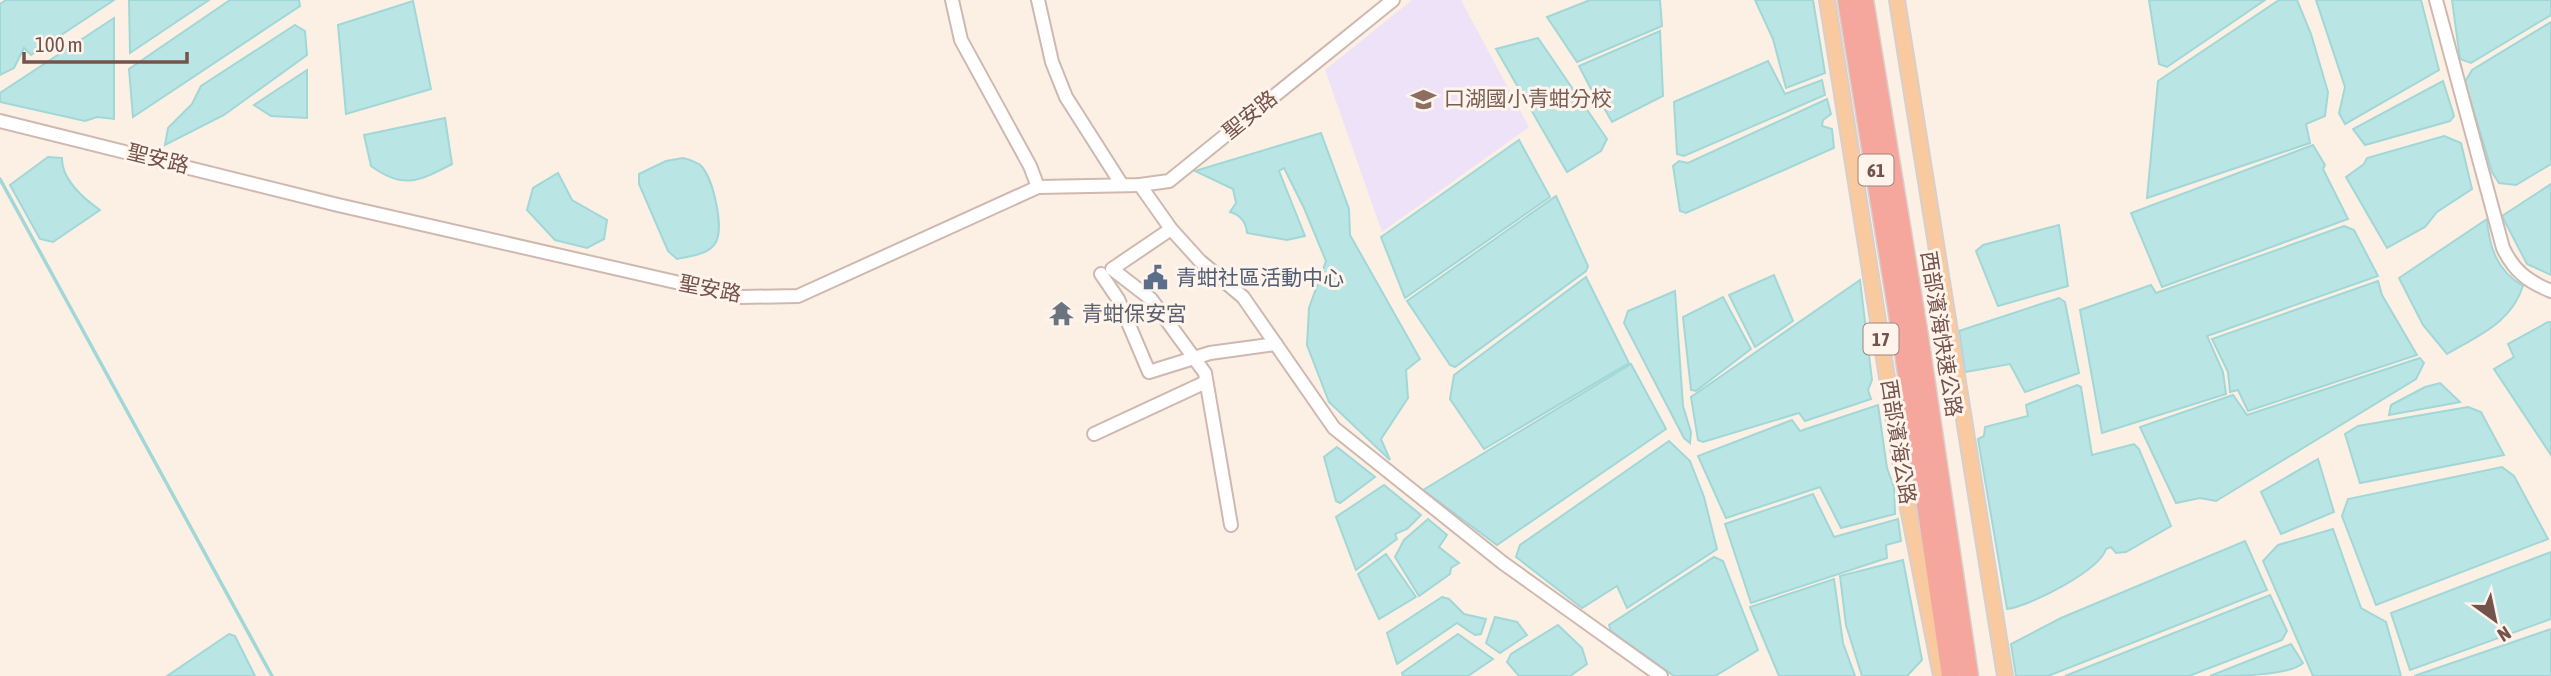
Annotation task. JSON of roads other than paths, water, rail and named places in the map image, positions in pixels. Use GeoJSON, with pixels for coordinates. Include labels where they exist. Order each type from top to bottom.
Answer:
{"type":"FeatureCollection","features":[{"type":"Feature","properties":{"kind":"highway","name":"西部濱海快速公路"},"geometry":{"type":"LineString","coordinates":[[1847,0],[1911,339],[1969,676]]}},
{"type":"Feature","properties":{"kind":"highway","name":"西部濱海快速公路"},"geometry":{"type":"LineString","coordinates":[[1864,0],[1911,339],[1951,676]]}},
{"type":"Feature","properties":{"kind":"main road","name":"西部濱海公路"},"geometry":{"type":"LineString","coordinates":[[1828,0],[1905,489],[1941,676]]}},
{"type":"Feature","properties":{"kind":"main road"},"geometry":{"type":"LineString","coordinates":[[1897,0],[2005,676]]}},
{"type":"Feature","properties":{"kind":"street"},"geometry":{"type":"LineString","coordinates":[[952,0],[961,40],[1030,166],[1038,187]]}},
{"type":"Feature","properties":{"kind":"street"},"geometry":{"type":"LineString","coordinates":[[1038,0],[1052,62],[1066,97],[1122,185]]}},
{"type":"Feature","properties":{"kind":"street","name":"聖安路"},"geometry":{"type":"LineString","coordinates":[[0,121],[338,205],[741,297],[798,296],[1038,187],[1140,185],[1168,181],[1393,0]]}},
{"type":"Feature","properties":{"kind":"street"},"geometry":{"type":"LineString","coordinates":[[2436,0],[2504,248],[2512,267],[2531,283],[2551,291]]}},
{"type":"Feature","properties":{"kind":"street"},"geometry":{"type":"LineString","coordinates":[[1140,185],[1171,229],[1200,261],[1243,297],[1334,428],[1503,563],[1661,676]]}},
{"type":"Feature","properties":{"kind":"street"},"geometry":{"type":"LineString","coordinates":[[1171,229],[1112,269],[1151,299],[1205,373],[1231,525]]}},
{"type":"Feature","properties":{"kind":"street"},"geometry":{"type":"LineString","coordinates":[[1101,274],[1118,299],[1149,372],[1193,356],[1276,344]]}},
{"type":"Feature","properties":{"kind":"street"},"geometry":{"type":"LineString","coordinates":[[1094,433],[1206,382]]}},
{"type":"Feature","properties":{"kind":"water"},"geometry":{"type":"Polygon","coordinates":[[[6,0],[114,0],[31,55],[24,48],[14,68],[0,75],[0,4],[6,0]]]}},
{"type":"Feature","properties":{"kind":"water"},"geometry":{"type":"Polygon","coordinates":[[[129,0],[209,0],[130,53],[129,0]]]}},
{"type":"Feature","properties":{"kind":"water"},"geometry":{"type":"Polygon","coordinates":[[[230,0],[299,0],[300,6],[133,117],[129,69],[230,0]]]}},
{"type":"Feature","properties":{"kind":"water"},"geometry":{"type":"Polygon","coordinates":[[[1590,0],[1660,0],[1662,26],[1577,62],[1547,17],[1590,0]]]}},
{"type":"Feature","properties":{"kind":"water"},"geometry":{"type":"Polygon","coordinates":[[[1755,0],[1813,0],[1825,73],[1786,88],[1773,39],[1755,0]]]}},
{"type":"Feature","properties":{"kind":"water"},"geometry":{"type":"Polygon","coordinates":[[[2149,0],[2265,0],[2167,67],[2159,64],[2149,0]]]}},
{"type":"Feature","properties":{"kind":"water"},"geometry":{"type":"Polygon","coordinates":[[[2279,0],[2297,0],[2311,34],[2328,92],[2325,116],[2306,124],[2310,143],[2147,198],[2158,81],[2279,0]]]}},
{"type":"Feature","properties":{"kind":"water"},"geometry":{"type":"Polygon","coordinates":[[[2316,0],[2421,0],[2439,70],[2345,124],[2339,113],[2345,87],[2316,0]]]}},
{"type":"Feature","properties":{"kind":"water"},"geometry":{"type":"Polygon","coordinates":[[[2452,0],[2551,0],[2551,15],[2471,63],[2460,59],[2452,0]]]}},
{"type":"Feature","properties":{"kind":"water"},"geometry":{"type":"Polygon","coordinates":[[[413,1],[431,89],[346,114],[338,25],[413,1]]]}},
{"type":"Feature","properties":{"kind":"water"},"geometry":{"type":"Polygon","coordinates":[[[114,18],[114,119],[97,117],[85,121],[0,102],[0,93],[114,18]]]}},
{"type":"Feature","properties":{"kind":"water"},"geometry":{"type":"Polygon","coordinates":[[[2551,22],[2551,164],[2516,185],[2499,183],[2492,172],[2465,82],[2472,70],[2551,22]]]}},
{"type":"Feature","properties":{"kind":"water"},"geometry":{"type":"Polygon","coordinates":[[[295,25],[305,31],[307,55],[224,115],[165,145],[168,128],[192,104],[201,86],[295,25]]]}},
{"type":"Feature","properties":{"kind":"water"},"geometry":{"type":"Polygon","coordinates":[[[1660,31],[1663,96],[1612,122],[1599,99],[1603,91],[1592,91],[1579,66],[1660,31]]]}},
{"type":"Feature","properties":{"kind":"water"},"geometry":{"type":"Polygon","coordinates":[[[1538,38],[1607,139],[1601,151],[1567,172],[1496,49],[1538,38]]]}},
{"type":"Feature","properties":{"kind":"water"},"geometry":{"type":"Polygon","coordinates":[[[1768,61],[1785,94],[1822,80],[1825,95],[1684,156],[1677,154],[1674,102],[1768,61]]]}},
{"type":"Feature","properties":{"kind":"water"},"geometry":{"type":"Polygon","coordinates":[[[307,70],[307,118],[271,116],[254,105],[307,70]]]}},
{"type":"Feature","properties":{"kind":"water"},"geometry":{"type":"Polygon","coordinates":[[[2443,81],[2454,116],[2450,121],[2365,145],[2353,129],[2443,81]]]}},
{"type":"Feature","properties":{"kind":"water"},"geometry":{"type":"Polygon","coordinates":[[[1827,99],[1831,114],[1823,120],[1822,126],[1832,129],[1834,148],[1686,213],[1680,211],[1673,166],[1679,161],[1688,163],[1827,99]]]}},
{"type":"Feature","properties":{"kind":"water"},"geometry":{"type":"Polygon","coordinates":[[[445,118],[452,164],[430,175],[411,180],[393,178],[371,166],[364,135],[445,118]]]}},
{"type":"Feature","properties":{"kind":"water"},"geometry":{"type":"Polygon","coordinates":[[[1321,133],[1349,209],[1350,235],[1420,359],[1406,370],[1408,398],[1381,439],[1390,460],[1329,402],[1307,345],[1309,308],[1326,261],[1284,168],[1279,171],[1305,236],[1287,240],[1247,233],[1242,219],[1230,212],[1236,203],[1233,189],[1195,171],[1321,133]]]}},
{"type":"Feature","properties":{"kind":"water"},"geometry":{"type":"Polygon","coordinates":[[[2444,136],[2461,143],[2472,189],[2437,212],[2425,227],[2387,248],[2346,177],[2364,164],[2367,158],[2444,136]]]}},
{"type":"Feature","properties":{"kind":"water"},"geometry":{"type":"Polygon","coordinates":[[[1519,140],[1550,197],[1405,298],[1381,237],[1519,140]]]}},
{"type":"Feature","properties":{"kind":"water"},"geometry":{"type":"Polygon","coordinates":[[[2313,145],[2325,165],[2323,169],[2348,219],[2162,287],[2131,213],[2313,145]]]}},
{"type":"Feature","properties":{"kind":"water"},"geometry":{"type":"Polygon","coordinates":[[[48,157],[62,158],[69,181],[100,210],[53,242],[40,239],[10,185],[48,157]]]}},
{"type":"Feature","properties":{"kind":"water"},"geometry":{"type":"Polygon","coordinates":[[[683,158],[699,164],[709,179],[716,201],[719,225],[716,242],[709,250],[677,259],[668,251],[639,184],[639,174],[666,161],[683,158]]]}},
{"type":"Feature","properties":{"kind":"water"},"geometry":{"type":"Polygon","coordinates":[[[558,173],[572,200],[607,220],[604,239],[587,248],[555,240],[527,210],[533,188],[558,173]]]}},
{"type":"Feature","properties":{"kind":"water"},"geometry":{"type":"Polygon","coordinates":[[[2551,184],[2551,275],[2527,264],[2502,216],[2551,184]]]}},
{"type":"Feature","properties":{"kind":"water"},"geometry":{"type":"Polygon","coordinates":[[[1556,196],[1588,266],[1586,271],[1455,367],[1450,365],[1407,301],[1556,196]]]}},
{"type":"Feature","properties":{"kind":"water"},"geometry":{"type":"Polygon","coordinates":[[[2487,219],[2496,257],[2507,273],[2523,286],[2511,310],[2502,319],[2447,354],[2423,325],[2399,278],[2487,219]]]}},
{"type":"Feature","properties":{"kind":"water"},"geometry":{"type":"Polygon","coordinates":[[[2059,225],[2068,286],[1998,306],[1976,251],[1983,245],[2059,225]]]}},
{"type":"Feature","properties":{"kind":"water"},"geometry":{"type":"Polygon","coordinates":[[[2344,226],[2354,230],[2378,276],[2207,336],[2223,372],[2226,394],[2102,433],[2080,310],[2151,285],[2156,293],[2344,226]]]}},
{"type":"Feature","properties":{"kind":"water"},"geometry":{"type":"Polygon","coordinates":[[[1774,275],[1793,321],[1755,347],[1729,295],[1774,275]]]}},
{"type":"Feature","properties":{"kind":"water"},"geometry":{"type":"Polygon","coordinates":[[[1586,277],[1629,363],[1484,449],[1450,399],[1454,375],[1586,277]]]}},
{"type":"Feature","properties":{"kind":"water"},"geometry":{"type":"Polygon","coordinates":[[[1860,280],[1872,380],[1868,390],[1871,399],[1805,421],[1799,413],[1703,442],[1698,440],[1691,397],[1860,280]]]}},
{"type":"Feature","properties":{"kind":"water"},"geometry":{"type":"Polygon","coordinates":[[[2378,281],[2382,295],[2417,355],[2248,411],[2238,390],[2230,392],[2228,372],[2212,339],[2378,281]]]}},
{"type":"Feature","properties":{"kind":"water"},"geometry":{"type":"Polygon","coordinates":[[[1675,291],[1683,406],[1691,432],[1690,443],[1684,438],[1624,323],[1628,311],[1675,291]]]}},
{"type":"Feature","properties":{"kind":"water"},"geometry":{"type":"Polygon","coordinates":[[[1723,297],[1751,349],[1696,391],[1691,390],[1683,317],[1723,297]]]}},
{"type":"Feature","properties":{"kind":"water"},"geometry":{"type":"Polygon","coordinates":[[[2059,298],[2065,302],[2079,373],[2025,392],[2010,364],[1965,372],[1959,331],[2059,298]]]}},
{"type":"Feature","properties":{"kind":"water"},"geometry":{"type":"Polygon","coordinates":[[[2551,322],[2551,455],[2494,369],[2514,357],[2508,344],[2551,322]]]}},
{"type":"Feature","properties":{"kind":"water"},"geometry":{"type":"Polygon","coordinates":[[[2420,358],[2424,363],[2416,379],[2216,501],[2200,498],[2176,503],[2140,427],[2233,395],[2247,415],[2420,358]]]}},
{"type":"Feature","properties":{"kind":"water"},"geometry":{"type":"Polygon","coordinates":[[[1631,364],[1666,429],[1497,545],[1423,490],[1631,364]]]}},
{"type":"Feature","properties":{"kind":"water"},"geometry":{"type":"Polygon","coordinates":[[[2440,383],[2460,402],[2389,415],[2391,405],[2425,387],[2440,383]]]}},
{"type":"Feature","properties":{"kind":"water"},"geometry":{"type":"Polygon","coordinates":[[[2077,385],[2081,387],[2092,455],[2134,444],[2139,449],[2171,526],[2126,552],[2116,553],[2111,547],[2106,549],[2101,558],[2078,577],[2031,601],[2007,609],[1978,439],[1984,436],[1985,427],[2028,416],[2026,405],[2077,385]]]}},
{"type":"Feature","properties":{"kind":"water"},"geometry":{"type":"Polygon","coordinates":[[[1878,405],[1887,468],[1894,487],[1895,514],[1841,528],[1820,487],[1726,518],[1698,456],[1792,420],[1800,431],[1878,405]]]}},
{"type":"Feature","properties":{"kind":"water"},"geometry":{"type":"Polygon","coordinates":[[[2468,407],[2481,412],[2504,455],[2360,483],[2345,434],[2358,426],[2468,407]]]}},
{"type":"Feature","properties":{"kind":"water"},"geometry":{"type":"Polygon","coordinates":[[[1669,441],[1690,461],[1704,497],[1717,549],[1627,608],[1617,586],[1582,608],[1516,557],[1520,545],[1669,441]]]}},
{"type":"Feature","properties":{"kind":"water"},"geometry":{"type":"Polygon","coordinates":[[[1337,447],[1375,477],[1340,503],[1336,501],[1324,457],[1337,447]]]}},
{"type":"Feature","properties":{"kind":"water"},"geometry":{"type":"Polygon","coordinates":[[[2318,459],[2334,512],[2281,534],[2261,492],[2318,459]]]}},
{"type":"Feature","properties":{"kind":"water"},"geometry":{"type":"Polygon","coordinates":[[[2502,467],[2514,476],[2548,539],[2376,605],[2342,516],[2348,499],[2502,467]]]}},
{"type":"Feature","properties":{"kind":"water"},"geometry":{"type":"Polygon","coordinates":[[[1384,485],[1421,515],[1407,529],[1395,534],[1397,539],[1356,570],[1336,517],[1384,485]]]}},
{"type":"Feature","properties":{"kind":"water"},"geometry":{"type":"Polygon","coordinates":[[[1813,494],[1834,537],[1898,519],[1901,541],[1886,545],[1887,558],[1751,603],[1725,524],[1813,494]]]}},
{"type":"Feature","properties":{"kind":"water"},"geometry":{"type":"Polygon","coordinates":[[[1428,519],[1447,535],[1439,547],[1459,563],[1451,568],[1450,574],[1419,596],[1395,557],[1404,540],[1428,519]]]}},
{"type":"Feature","properties":{"kind":"water"},"geometry":{"type":"Polygon","coordinates":[[[2333,529],[2361,608],[2386,622],[2401,676],[2313,676],[2263,561],[2278,545],[2333,529]]]}},
{"type":"Feature","properties":{"kind":"water"},"geometry":{"type":"Polygon","coordinates":[[[2245,541],[2267,590],[2048,676],[2016,676],[2011,644],[2061,618],[2245,541]]]}},
{"type":"Feature","properties":{"kind":"water"},"geometry":{"type":"Polygon","coordinates":[[[2551,552],[2551,619],[2410,670],[2391,613],[2551,552]]]}},
{"type":"Feature","properties":{"kind":"water"},"geometry":{"type":"Polygon","coordinates":[[[1386,554],[1416,597],[1379,619],[1358,574],[1386,554]]]}},
{"type":"Feature","properties":{"kind":"water"},"geometry":{"type":"Polygon","coordinates":[[[1714,557],[1723,561],[1758,650],[1715,676],[1674,676],[1611,631],[1609,625],[1714,557]]]}},
{"type":"Feature","properties":{"kind":"water"},"geometry":{"type":"Polygon","coordinates":[[[1903,560],[1922,660],[1907,676],[1862,676],[1846,625],[1840,576],[1903,560]]]}},
{"type":"Feature","properties":{"kind":"water"},"geometry":{"type":"Polygon","coordinates":[[[1834,579],[1843,643],[1855,676],[1779,676],[1750,607],[1834,579]]]}},
{"type":"Feature","properties":{"kind":"water"},"geometry":{"type":"Polygon","coordinates":[[[2270,595],[2287,631],[2282,640],[2189,676],[2065,676],[2270,595]]]}},
{"type":"Feature","properties":{"kind":"water"},"geometry":{"type":"Polygon","coordinates":[[[1442,597],[1449,599],[1464,614],[1486,619],[1481,634],[1475,635],[1457,623],[1397,664],[1387,633],[1442,597]]]}},
{"type":"Feature","properties":{"kind":"water"},"geometry":{"type":"Polygon","coordinates":[[[1495,617],[1517,622],[1527,635],[1500,653],[1486,643],[1495,617]]]}},
{"type":"Feature","properties":{"kind":"water"},"geometry":{"type":"Polygon","coordinates":[[[1558,625],[1582,648],[1587,664],[1570,676],[1519,676],[1507,662],[1511,654],[1558,625]]]}},
{"type":"Feature","properties":{"kind":"water"},"geometry":{"type":"Polygon","coordinates":[[[2551,629],[2551,676],[2414,676],[2551,629]]]}},
{"type":"Feature","properties":{"kind":"water"},"geometry":{"type":"Polygon","coordinates":[[[229,634],[235,636],[255,676],[167,676],[229,634]]]}},
{"type":"Feature","properties":{"kind":"water"},"geometry":{"type":"Polygon","coordinates":[[[1458,634],[1493,659],[1468,676],[1403,676],[1402,673],[1458,634]]]}},
{"type":"Feature","properties":{"kind":"water"},"geometry":{"type":"Polygon","coordinates":[[[2291,644],[2303,663],[2286,671],[2210,676],[2291,644]]]}},
{"type":"Feature","properties":{"kind":"waterway"},"geometry":{"type":"LineString","coordinates":[[0,179],[272,676]]}},
{"type":"Feature","properties":{"kind":"place","name":"口湖國小青蚶分校"},"geometry":{"type":"Point","coordinates":[1424,99]}},
{"type":"Feature","properties":{"kind":"place","name":"青蚶社區活動中心"},"geometry":{"type":"Point","coordinates":[1156,278]}},
{"type":"Feature","properties":{"kind":"place","name":"青蚶保安宮"},"geometry":{"type":"Point","coordinates":[1062,314]}}]}
